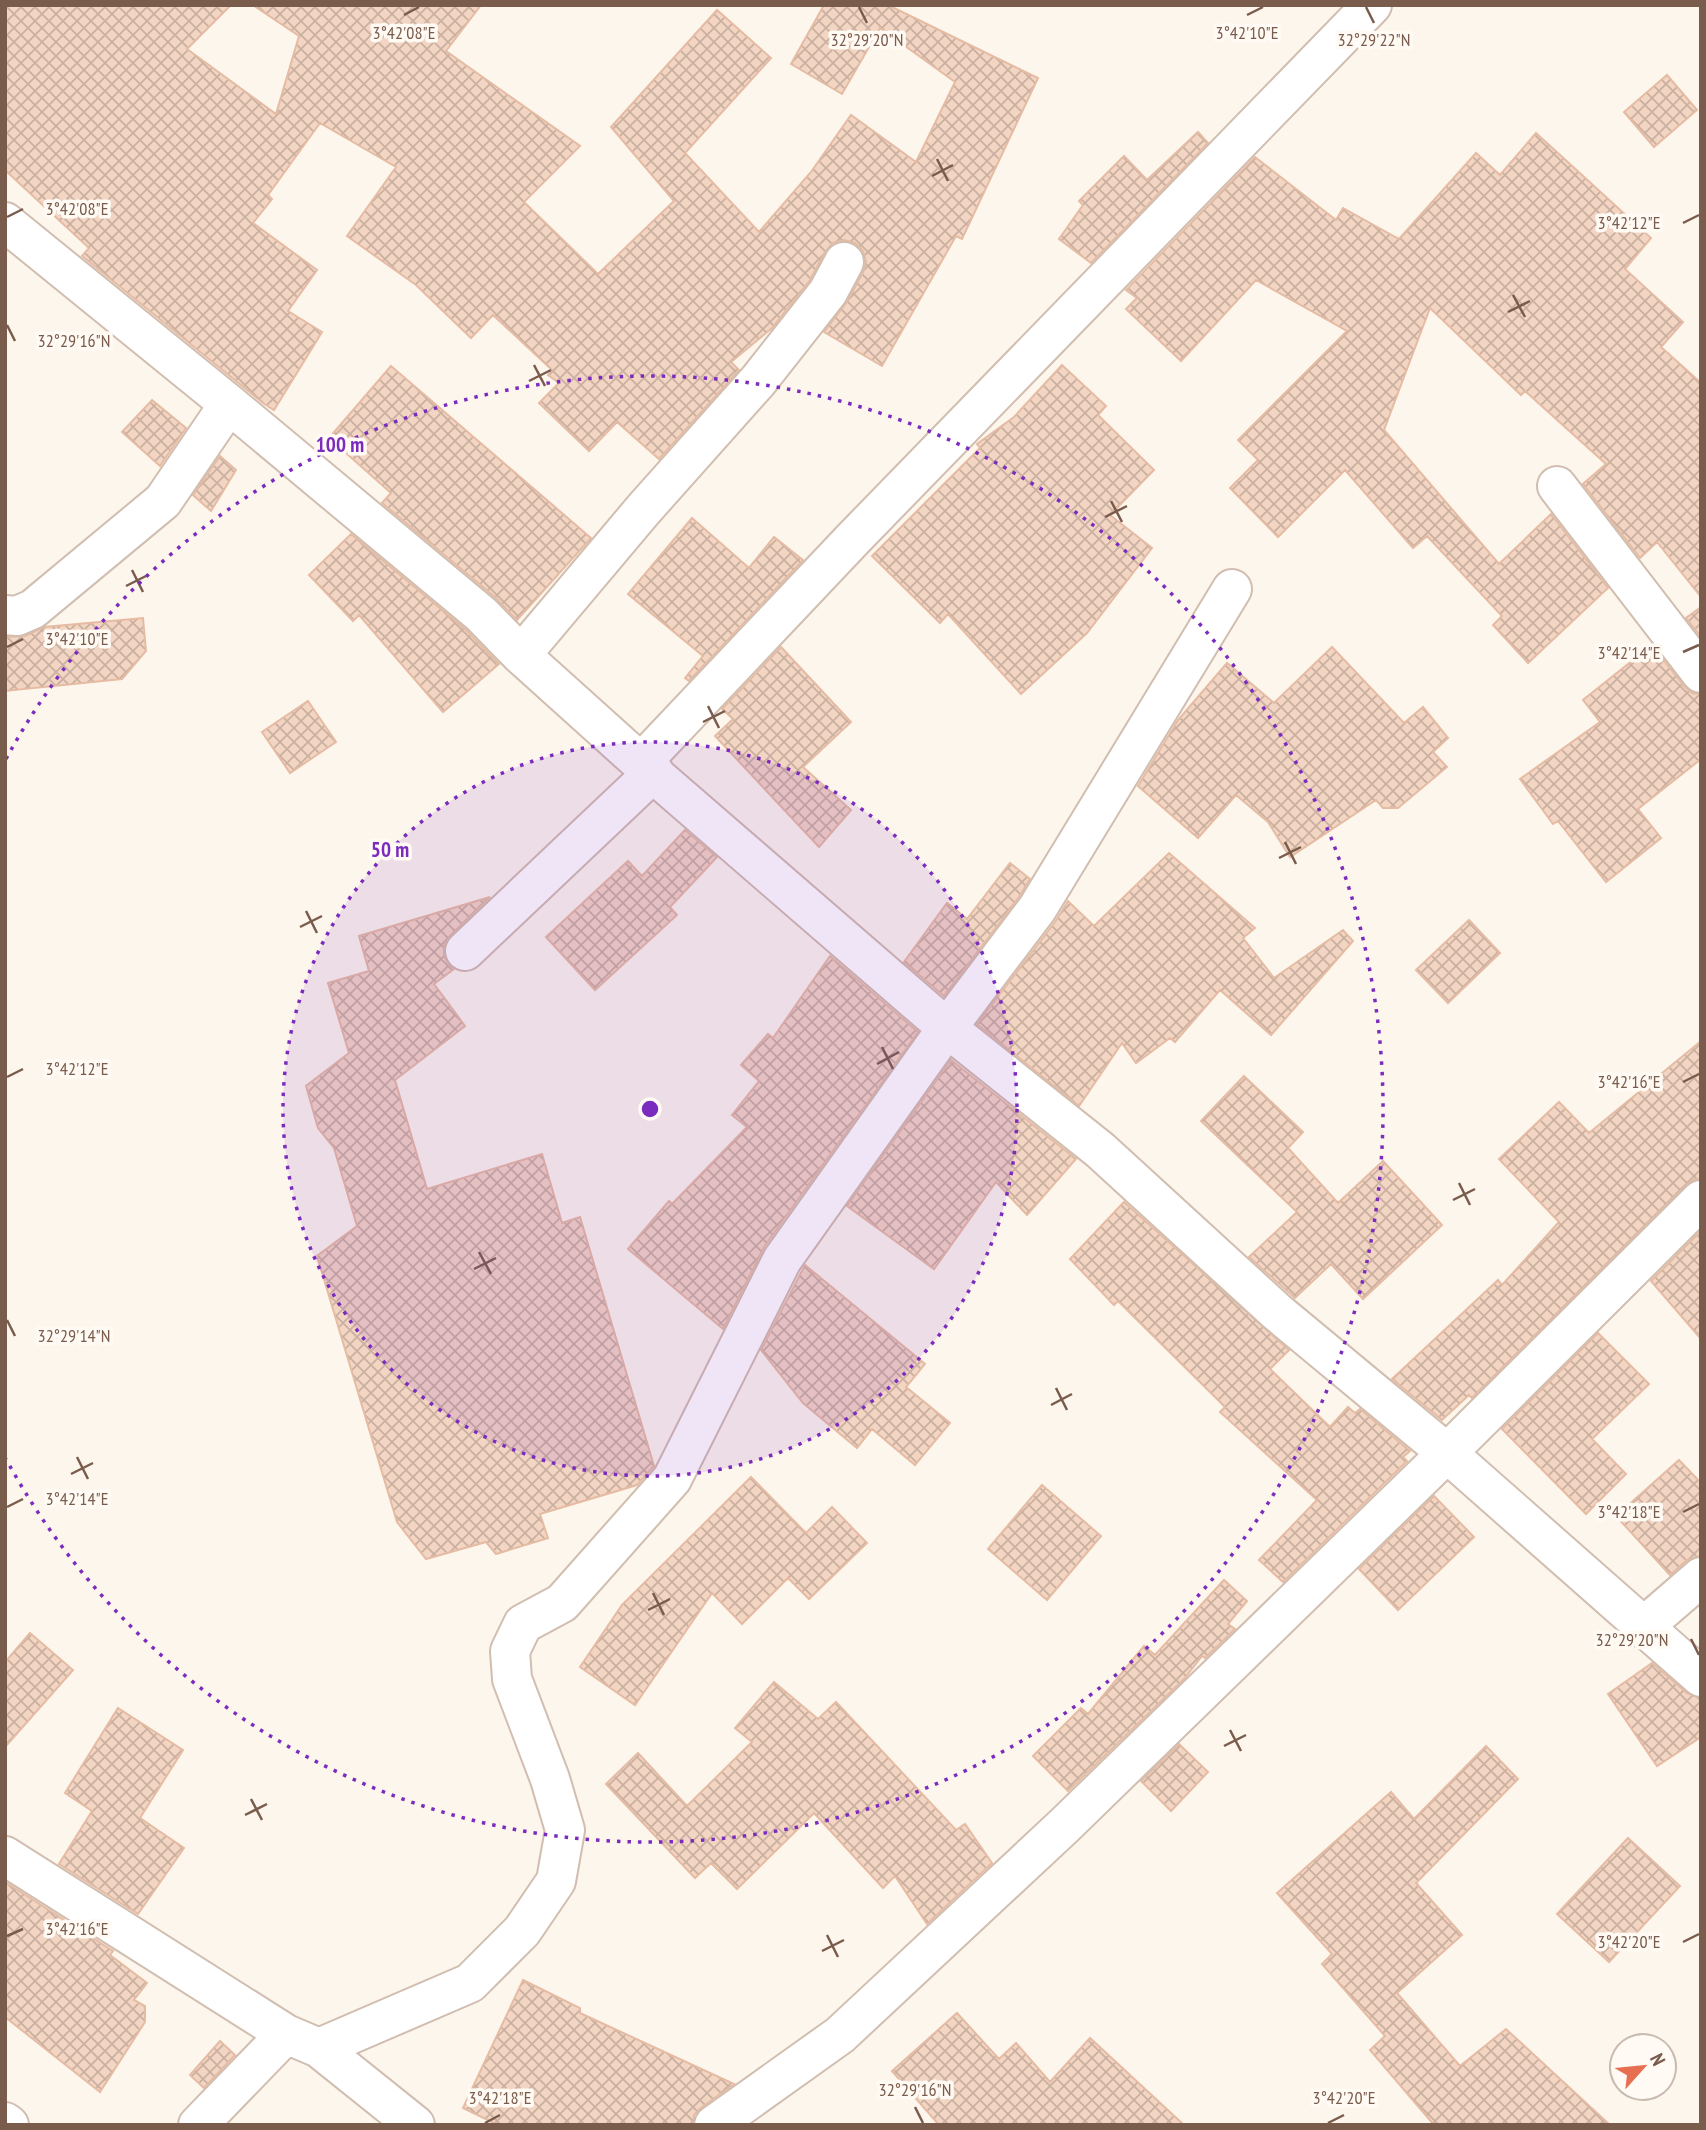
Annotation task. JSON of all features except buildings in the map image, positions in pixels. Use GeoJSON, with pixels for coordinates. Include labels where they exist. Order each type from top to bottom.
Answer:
{"type":"FeatureCollection","features":[{"type":"Feature","properties":{"kind":"street"},"geometry":{"type":"LineString","coordinates":[[465,951],[648,768],[852,540],[1372,5]]}},
{"type":"Feature","properties":{"kind":"street"},"geometry":{"type":"LineString","coordinates":[[5,222],[481,614],[521,655],[648,768],[947,1028],[1100,1150],[1277,1312],[1447,1453],[1642,1628],[1701,1677]]}},
{"type":"Feature","properties":{"kind":"street"},"geometry":{"type":"LineString","coordinates":[[521,655],[643,510],[758,381],[828,292],[844,262]]}},
{"type":"Feature","properties":{"kind":"street"},"geometry":{"type":"LineString","coordinates":[[5,615],[17,616],[33,609],[163,501],[229,404]]}},
{"type":"Feature","properties":{"kind":"street"},"geometry":{"type":"LineString","coordinates":[[1557,486],[1701,673]]}},
{"type":"Feature","properties":{"kind":"street"},"geometry":{"type":"LineString","coordinates":[[198,2125],[303,2041],[470,1983],[522,1931],[556,1881],[565,1830],[550,1779],[512,1679],[510,1651],[523,1624],[562,1603],[672,1479],[782,1260],[947,1028],[1037,909],[1232,589]]}},
{"type":"Feature","properties":{"kind":"street"},"geometry":{"type":"LineString","coordinates":[[714,2125],[840,2035],[1065,1825],[1447,1453],[1701,1200]]}},
{"type":"Feature","properties":{"kind":"street"},"geometry":{"type":"LineString","coordinates":[[1642,1628],[1701,1577]]}},
{"type":"Feature","properties":{"kind":"street"},"geometry":{"type":"LineString","coordinates":[[5,1856],[303,2041],[415,2125]]}}]}
